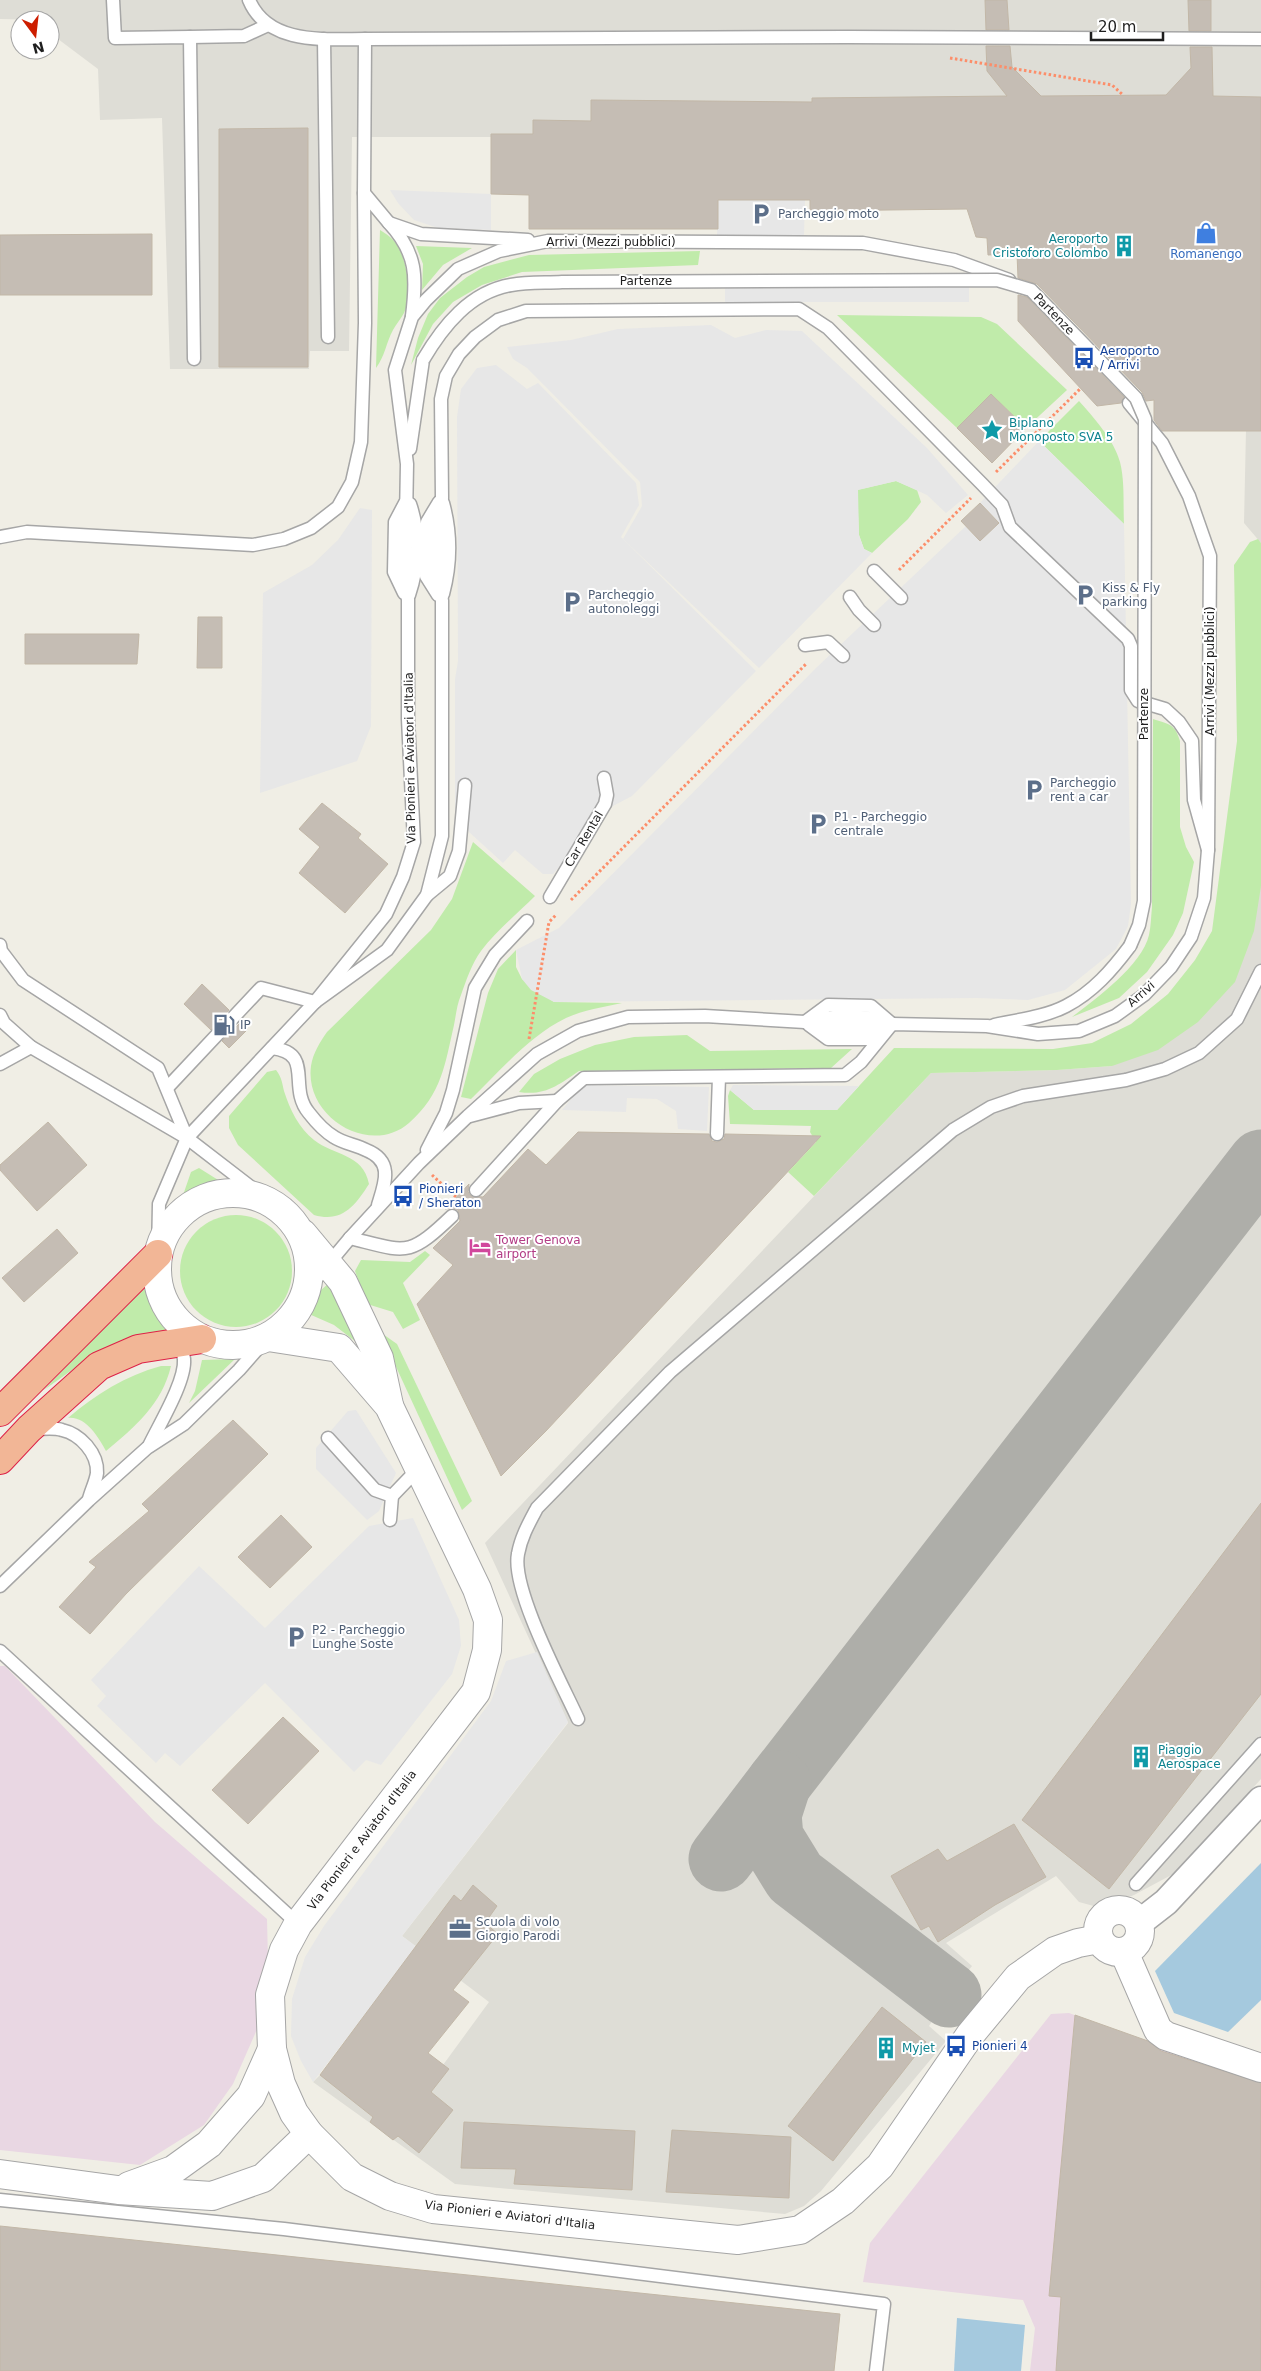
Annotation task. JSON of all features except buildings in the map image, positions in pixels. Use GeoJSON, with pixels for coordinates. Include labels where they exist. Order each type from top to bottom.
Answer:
{"type":"FeatureCollection","features":[{"type":"Feature","properties":{"kind":"highway"},"geometry":{"type":"LineString","coordinates":[[0,1412],[158,1254]]}},
{"type":"Feature","properties":{"kind":"highway"},"geometry":{"type":"LineString","coordinates":[[0,1460],[30,1429],[99,1366],[138,1349],[185,1333]]}},
{"type":"Feature","properties":{"kind":"street"},"geometry":{"type":"LineString","coordinates":[[235,1193],[252,1195],[283,1213],[304,1241],[307,1252],[309,1272],[305,1292],[296,1311],[286,1323],[268,1337],[241,1344],[217,1343],[185,1333],[165,1304],[158,1284],[158,1254],[163,1237],[172,1222],[185,1209],[200,1200],[217,1194],[235,1193]]}},
{"type":"Feature","properties":{"kind":"street","name":"Via Pionieri e Aviatori d'Italia"},"geometry":{"type":"LineString","coordinates":[[283,1213],[344,1282],[379,1358],[389,1406],[477,1589],[488,1620],[485,1658],[476,1692],[298,1924],[284,1950],[270,1995],[272,2049],[282,2084],[294,2113],[309,2134],[352,2177],[390,2196],[433,2209],[738,2240],[800,2230],[843,2201],[880,2166],[970,2035],[1018,1977],[1055,1952],[1078,1943],[1099,1939]]}},
{"type":"Feature","properties":{"kind":"street","name":"Via Pionieri e Aviatori d'Italia"},"geometry":{"type":"LineString","coordinates":[[268,1337],[339,1348],[389,1406]]}},
{"type":"Feature","properties":{"kind":"street"},"geometry":{"type":"LineString","coordinates":[[1139,1923],[1166,1902],[1261,1800]]}},
{"type":"Feature","properties":{"kind":"street"},"geometry":{"type":"LineString","coordinates":[[1127,1957],[1140,1937],[1139,1923],[1133,1915],[1125,1910],[1115,1910],[1106,1914],[1100,1921],[1097,1930],[1099,1939],[1109,1951],[1127,1957],[1158,2030],[1166,2036],[1261,2068]]}},
{"type":"Feature","properties":{"kind":"street"},"geometry":{"type":"LineString","coordinates":[[118,2190],[173,2170],[210,2144],[251,2096],[272,2049]]}},
{"type":"Feature","properties":{"kind":"street"},"geometry":{"type":"LineString","coordinates":[[0,2174],[118,2190],[212,2196],[263,2178],[309,2134]]}},
{"type":"Feature","properties":{"kind":"street"},"geometry":{"type":"LineString","coordinates":[[186,2160],[197,2175],[233,2188]]}},
{"type":"Feature","properties":{"kind":"lane"},"geometry":{"type":"LineString","coordinates":[[114,0],[115,38],[244,36],[268,25]]}},
{"type":"Feature","properties":{"kind":"lane"},"geometry":{"type":"LineString","coordinates":[[249,0],[253,10],[268,25],[283,33],[324,39],[856,37],[1261,40]]}},
{"type":"Feature","properties":{"kind":"lane"},"geometry":{"type":"LineString","coordinates":[[190,37],[194,359]]}},
{"type":"Feature","properties":{"kind":"lane"},"geometry":{"type":"LineString","coordinates":[[324,39],[328,337]]}},
{"type":"Feature","properties":{"kind":"lane"},"geometry":{"type":"LineString","coordinates":[[0,537],[27,532],[253,545],[284,539],[311,528],[338,507],[352,482],[361,442],[365,323],[365,39]]}},
{"type":"Feature","properties":{"kind":"lane"},"geometry":{"type":"LineString","coordinates":[[364,193],[403,238],[412,257],[416,285],[412,317]]}},
{"type":"Feature","properties":{"kind":"lane"},"geometry":{"type":"LineString","coordinates":[[389,222],[421,234],[548,241]]}},
{"type":"Feature","properties":{"kind":"lane","name":"Arrivi (Mezzi pubblici)"},"geometry":{"type":"LineString","coordinates":[[407,464],[395,370],[412,317],[426,300],[458,269],[499,251],[548,241],[862,243],[954,260],[1008,280],[1018,289]]}},
{"type":"Feature","properties":{"kind":"lane","name":"Partenze"},"geometry":{"type":"LineString","coordinates":[[407,464],[423,360],[450,321],[475,299],[510,285],[572,282],[997,280],[1031,290],[1136,398],[1145,419],[1144,900],[1139,925],[1130,946],[1108,975],[1089,992],[1064,1007],[987,1026]]}},
{"type":"Feature","properties":{"kind":"lane"},"geometry":{"type":"LineString","coordinates":[[427,895],[442,836],[442,601],[438,575],[438,522],[442,498],[440,399],[446,376],[459,354],[475,337],[498,320],[526,311],[799,309],[828,328],[1002,506],[1010,527],[1128,639],[1131,646],[1132,690],[1134,697],[1138,701],[1165,709],[1179,722],[1192,741],[1194,800],[1208,850]]}},
{"type":"Feature","properties":{"kind":"lane","name":"Arrivi (Mezzi pubblici)"},"geometry":{"type":"LineString","coordinates":[[1129,403],[1162,443],[1189,496],[1210,556],[1208,850]]}},
{"type":"Feature","properties":{"kind":"lane"},"geometry":{"type":"LineString","coordinates":[[407,464],[408,497],[416,522],[416,576],[408,600]]}},
{"type":"Feature","properties":{"kind":"lane"},"geometry":{"type":"LineString","coordinates":[[408,497],[395,522],[394,572],[408,600]]}},
{"type":"Feature","properties":{"kind":"lane"},"geometry":{"type":"LineString","coordinates":[[874,571],[901,598]]}},
{"type":"Feature","properties":{"kind":"lane"},"geometry":{"type":"LineString","coordinates":[[850,596],[859,610],[874,625]]}},
{"type":"Feature","properties":{"kind":"lane","name":"Via Pionieri e Aviatori d'Italia"},"geometry":{"type":"LineString","coordinates":[[158,1254],[158,1204],[187,1138],[315,1002],[386,914],[403,877],[414,842],[408,719],[408,600]]}},
{"type":"Feature","properties":{"kind":"lane"},"geometry":{"type":"LineString","coordinates":[[805,645],[828,642],[843,656]]}},
{"type":"Feature","properties":{"kind":"lane","name":"Car Rental"},"geometry":{"type":"LineString","coordinates":[[550,897],[605,804],[607,795],[604,778]]}},
{"type":"Feature","properties":{"kind":"lane"},"geometry":{"type":"LineString","coordinates":[[167,1088],[262,988],[315,1002],[387,950],[427,895],[450,876],[459,851],[465,785]]}},
{"type":"Feature","properties":{"kind":"lane","name":"Arrivi"},"geometry":{"type":"LineString","coordinates":[[987,1026],[1038,1034],[1079,1031],[1115,1016],[1144,995],[1171,967],[1192,937],[1204,898],[1208,850]]}},
{"type":"Feature","properties":{"kind":"lane"},"geometry":{"type":"LineString","coordinates":[[419,1163],[446,1113],[453,1090],[475,988],[495,955],[528,920]]}},
{"type":"Feature","properties":{"kind":"lane"},"geometry":{"type":"LineString","coordinates":[[0,945],[1,951],[23,980],[158,1068],[187,1138]]}},
{"type":"Feature","properties":{"kind":"lane"},"geometry":{"type":"LineString","coordinates":[[578,1719],[530,1613],[519,1582],[517,1556],[524,1534],[537,1508],[670,1372],[953,1130],[991,1107],[1023,1096],[1126,1080],[1165,1069],[1199,1052],[1237,1019],[1261,971]]}},
{"type":"Feature","properties":{"kind":"lane"},"geometry":{"type":"LineString","coordinates":[[804,1022],[828,1005],[857,1005],[871,1006],[892,1024]]}},
{"type":"Feature","properties":{"kind":"lane"},"geometry":{"type":"LineString","coordinates":[[0,1015],[4,1023],[31,1047],[187,1138],[283,1213]]}},
{"type":"Feature","properties":{"kind":"lane"},"geometry":{"type":"LineString","coordinates":[[305,1292],[350,1238],[419,1163],[468,1116],[536,1054],[578,1031],[628,1017],[705,1016],[804,1022],[828,1040],[871,1039],[892,1024],[987,1026]]}},
{"type":"Feature","properties":{"kind":"lane"},"geometry":{"type":"LineString","coordinates":[[476,1190],[557,1101],[584,1078],[845,1076],[861,1062],[892,1024]]}},
{"type":"Feature","properties":{"kind":"lane"},"geometry":{"type":"LineString","coordinates":[[0,1064],[31,1047]]}},
{"type":"Feature","properties":{"kind":"lane"},"geometry":{"type":"LineString","coordinates":[[272,1048],[285,1050],[294,1056],[298,1064],[297,1079],[300,1096],[306,1110],[318,1124],[334,1138],[368,1150],[382,1160],[386,1175],[376,1210]]}},
{"type":"Feature","properties":{"kind":"lane"},"geometry":{"type":"LineString","coordinates":[[717,1134],[719,1077]]}},
{"type":"Feature","properties":{"kind":"lane"},"geometry":{"type":"LineString","coordinates":[[468,1116],[519,1103],[557,1101]]}},
{"type":"Feature","properties":{"kind":"lane"},"geometry":{"type":"LineString","coordinates":[[350,1238],[390,1248],[415,1247],[426,1241],[452,1216]]}},
{"type":"Feature","properties":{"kind":"lane"},"geometry":{"type":"LineString","coordinates":[[147,1448],[174,1395],[184,1367],[185,1333]]}},
{"type":"Feature","properties":{"kind":"lane"},"geometry":{"type":"LineString","coordinates":[[0,1586],[89,1500],[147,1448],[184,1424],[239,1370],[268,1337]]}},
{"type":"Feature","properties":{"kind":"lane"},"geometry":{"type":"LineString","coordinates":[[30,1429],[61,1429],[72,1433],[91,1450],[97,1472],[89,1500]]}},
{"type":"Feature","properties":{"kind":"lane"},"geometry":{"type":"LineString","coordinates":[[328,1438],[375,1490],[392,1496]]}},
{"type":"Feature","properties":{"kind":"lane"},"geometry":{"type":"LineString","coordinates":[[390,1520],[392,1496],[419,1468]]}},
{"type":"Feature","properties":{"kind":"lane"},"geometry":{"type":"LineString","coordinates":[[0,1651],[298,1924]]}},
{"type":"Feature","properties":{"kind":"lane"},"geometry":{"type":"LineString","coordinates":[[1136,1884],[1261,1744]]}},
{"type":"Feature","properties":{"kind":"lane"},"geometry":{"type":"LineString","coordinates":[[0,2200],[294,2231],[884,2304],[876,2371]]}},
{"type":"Feature","properties":{"kind":"path"},"geometry":{"type":"LineString","coordinates":[[944,57],[1112,85],[1123,95]]}},
{"type":"Feature","properties":{"kind":"path"},"geometry":{"type":"LineString","coordinates":[[570,901],[828,642]]}},
{"type":"Feature","properties":{"kind":"path"},"geometry":{"type":"LineString","coordinates":[[532,1044],[528,1038],[549,922],[563,908]]}},
{"type":"Feature","properties":{"kind":"path"},"geometry":{"type":"LineString","coordinates":[[439,1182],[456,1197]]}},
{"type":"Feature","properties":{"kind":"shaded area"},"geometry":{"type":"Polygon","coordinates":[[[0,0],[1261,0],[1261,543],[1244,523],[1246,430],[992,182],[491,137],[352,137],[349,351],[310,351],[309,369],[170,369],[162,118],[100,120],[98,69],[60,40],[60,10],[10,10],[10,19],[0,19],[0,0]]]}},
{"type":"Feature","properties":{"kind":"shaded area"},"geometry":{"type":"Polygon","coordinates":[[[390,190],[491,194],[491,230],[438,228],[414,220],[398,203],[390,190]]]}},
{"type":"Feature","properties":{"kind":"shaded area","name":"Parcheggio moto"},"geometry":{"type":"Polygon","coordinates":[[[718,200],[805,200],[804,235],[717,236],[718,200]]]}},
{"type":"Feature","properties":{"kind":"shaded area"},"geometry":{"type":"Polygon","coordinates":[[[969,274],[969,302],[725,302],[725,275],[969,274]]]}},
{"type":"Feature","properties":{"kind":"shaded area"},"geometry":{"type":"Polygon","coordinates":[[[711,325],[735,338],[766,330],[802,331],[927,448],[968,495],[946,513],[927,495],[896,481],[858,490],[859,535],[864,549],[872,553],[759,668],[623,539],[642,506],[640,482],[527,368],[513,359],[507,347],[571,340],[618,329],[711,325]]]}},
{"type":"Feature","properties":{"kind":"shaded area","name":"Parcheggio autonoleggi"},"geometry":{"type":"Polygon","coordinates":[[[496,365],[527,389],[538,383],[636,483],[639,505],[621,537],[756,671],[632,796],[613,806],[553,874],[543,874],[515,850],[503,863],[469,832],[466,819],[455,815],[455,679],[458,661],[457,417],[461,389],[477,368],[496,365]]]}},
{"type":"Feature","properties":{"kind":"shaded area"},"geometry":{"type":"Polygon","coordinates":[[[1039,441],[1124,524],[1131,904],[1128,926],[1116,949],[1065,990],[1028,1000],[977,998],[554,1002],[531,990],[522,979],[516,950],[559,928],[816,668],[966,526],[980,541],[999,523],[980,503],[1039,441]]]}},
{"type":"Feature","properties":{"kind":"shaded area"},"geometry":{"type":"Polygon","coordinates":[[[360,508],[372,510],[371,726],[357,761],[260,793],[263,593],[312,565],[338,540],[360,508]]]}},
{"type":"Feature","properties":{"kind":"shaded area"},"geometry":{"type":"Polygon","coordinates":[[[1261,886],[1261,1779],[1175,1873],[1134,1895],[1101,1908],[1079,1902],[1056,1876],[946,1943],[972,1966],[949,1995],[929,2026],[946,2041],[821,2191],[804,2206],[785,2214],[455,2184],[313,2082],[320,2075],[443,2065],[489,2002],[402,1936],[568,1723],[485,1543],[931,1073],[1057,1070],[1112,1066],[1261,886]]]}},
{"type":"Feature","properties":{"kind":"shaded area"},"geometry":{"type":"Polygon","coordinates":[[[583,1085],[709,1087],[707,1131],[678,1129],[676,1111],[657,1099],[627,1098],[626,1112],[562,1110],[583,1085]]]}},
{"type":"Feature","properties":{"kind":"shaded area"},"geometry":{"type":"Polygon","coordinates":[[[733,1085],[859,1086],[837,1110],[754,1110],[730,1090],[733,1085]]]}},
{"type":"Feature","properties":{"kind":"shaded area"},"geometry":{"type":"Polygon","coordinates":[[[356,1410],[396,1473],[379,1511],[367,1520],[316,1469],[316,1448],[348,1411],[356,1410]]]}},
{"type":"Feature","properties":{"kind":"shaded area","name":"P2 - Parcheggio Lunghe Soste"},"geometry":{"type":"Polygon","coordinates":[[[413,1518],[459,1620],[461,1646],[452,1674],[381,1765],[366,1760],[354,1772],[265,1683],[180,1766],[165,1753],[156,1763],[97,1706],[106,1696],[91,1680],[199,1566],[265,1628],[369,1526],[413,1518]]]}},
{"type":"Feature","properties":{"kind":"shaded area"},"geometry":{"type":"Polygon","coordinates":[[[537,1652],[568,1722],[402,1936],[417,1947],[313,2082],[301,2061],[291,2036],[292,1999],[305,1957],[324,1926],[491,1701],[506,1661],[537,1652]]]}},
{"type":"Feature","properties":{"kind":"shaded area"},"geometry":{"type":"Polygon","coordinates":[[[0,1666],[5,1666],[155,1822],[267,1919],[268,1961],[258,2027],[233,2084],[204,2125],[140,2165],[0,2150],[0,1666]]]}},
{"type":"Feature","properties":{"kind":"shaded area"},"geometry":{"type":"Polygon","coordinates":[[[1069,2013],[1261,2084],[1261,2371],[1030,2371],[1035,2328],[1023,2300],[863,2282],[870,2243],[1051,2014],[1069,2013]]]}},
{"type":"Feature","properties":{"kind":"green space"},"geometry":{"type":"Polygon","coordinates":[[[380,230],[392,238],[403,257],[408,297],[404,313],[393,330],[376,368],[380,230]]]}},
{"type":"Feature","properties":{"kind":"green space"},"geometry":{"type":"Polygon","coordinates":[[[416,246],[472,248],[443,265],[422,290],[423,264],[416,246]]]}},
{"type":"Feature","properties":{"kind":"green space"},"geometry":{"type":"Polygon","coordinates":[[[700,251],[698,265],[522,272],[482,285],[453,302],[433,324],[411,365],[418,338],[428,314],[440,298],[467,277],[484,267],[529,255],[700,251]]]}},
{"type":"Feature","properties":{"kind":"green space"},"geometry":{"type":"Polygon","coordinates":[[[837,315],[981,317],[997,324],[1067,390],[1026,428],[991,394],[957,428],[837,315]]]}},
{"type":"Feature","properties":{"kind":"green space"},"geometry":{"type":"Polygon","coordinates":[[[1079,401],[1103,430],[1120,462],[1123,477],[1124,524],[1039,441],[1079,401]]]}},
{"type":"Feature","properties":{"kind":"green space"},"geometry":{"type":"Polygon","coordinates":[[[896,481],[917,490],[921,502],[908,519],[872,553],[864,549],[859,535],[857,490],[896,481]]]}},
{"type":"Feature","properties":{"kind":"green space"},"geometry":{"type":"Polygon","coordinates":[[[1258,539],[1261,543],[1261,886],[1254,931],[1235,982],[1198,1022],[1158,1050],[1112,1066],[1057,1070],[931,1073],[814,1196],[788,1172],[816,1142],[810,1132],[811,1126],[730,1124],[728,1096],[730,1090],[754,1110],[837,1110],[894,1048],[1053,1049],[1092,1043],[1131,1024],[1168,994],[1195,960],[1212,931],[1237,741],[1234,565],[1250,542],[1258,539]]]}},
{"type":"Feature","properties":{"kind":"green space"},"geometry":{"type":"Polygon","coordinates":[[[1153,719],[1171,726],[1176,731],[1180,741],[1180,827],[1186,847],[1194,862],[1183,913],[1173,935],[1147,972],[1119,998],[1072,1017],[1117,981],[1137,958],[1145,946],[1149,935],[1152,907],[1153,719]]]}},
{"type":"Feature","properties":{"kind":"green space"},"geometry":{"type":"Polygon","coordinates":[[[473,842],[535,896],[493,936],[475,961],[459,1002],[445,1066],[429,1101],[409,1123],[393,1132],[376,1136],[359,1133],[343,1126],[329,1115],[318,1101],[312,1084],[311,1066],[315,1052],[327,1032],[431,930],[452,899],[473,842]]]}},
{"type":"Feature","properties":{"kind":"green space"},"geometry":{"type":"Polygon","coordinates":[[[516,950],[516,967],[522,979],[554,1002],[622,1003],[580,1013],[552,1026],[527,1044],[471,1099],[461,1097],[488,993],[498,969],[516,950]]]}},
{"type":"Feature","properties":{"kind":"green space"},"geometry":{"type":"Polygon","coordinates":[[[687,1035],[710,1051],[852,1049],[831,1068],[579,1071],[558,1085],[544,1091],[519,1092],[534,1074],[560,1059],[595,1045],[634,1037],[687,1035]]]}},
{"type":"Feature","properties":{"kind":"green space"},"geometry":{"type":"Polygon","coordinates":[[[276,1070],[281,1078],[292,1112],[304,1130],[322,1145],[347,1156],[361,1166],[366,1174],[369,1184],[353,1206],[340,1215],[324,1217],[314,1215],[238,1145],[229,1128],[229,1116],[267,1072],[276,1070]]]}},
{"type":"Feature","properties":{"kind":"green space"},"geometry":{"type":"Polygon","coordinates":[[[199,1168],[223,1183],[197,1190],[182,1198],[191,1172],[199,1168]]]}},
{"type":"Feature","properties":{"kind":"green space"},"geometry":{"type":"Polygon","coordinates":[[[236,1215],[257,1219],[276,1231],[288,1250],[292,1271],[288,1292],[276,1311],[257,1323],[236,1327],[215,1323],[196,1311],[184,1292],[180,1271],[184,1250],[196,1231],[215,1219],[236,1215]]]}},
{"type":"Feature","properties":{"kind":"green space"},"geometry":{"type":"Polygon","coordinates":[[[425,1251],[430,1255],[403,1283],[420,1320],[403,1329],[393,1312],[367,1304],[355,1271],[361,1260],[410,1262],[425,1251]]]}},
{"type":"Feature","properties":{"kind":"green space"},"geometry":{"type":"Polygon","coordinates":[[[144,1284],[168,1331],[86,1360],[44,1390],[144,1284]]]}},
{"type":"Feature","properties":{"kind":"green space"},"geometry":{"type":"Polygon","coordinates":[[[328,1284],[345,1313],[360,1345],[334,1325],[309,1314],[321,1290],[328,1284]]]}},
{"type":"Feature","properties":{"kind":"green space"},"geometry":{"type":"Polygon","coordinates":[[[380,1332],[397,1344],[472,1501],[462,1510],[380,1332]]]}},
{"type":"Feature","properties":{"kind":"green space"},"geometry":{"type":"Polygon","coordinates":[[[235,1359],[189,1403],[195,1391],[202,1360],[235,1359]]]}},
{"type":"Feature","properties":{"kind":"green space"},"geometry":{"type":"Polygon","coordinates":[[[161,1366],[171,1366],[167,1380],[154,1403],[137,1424],[106,1451],[91,1428],[80,1420],[68,1418],[89,1401],[111,1387],[135,1375],[161,1366]]]}},
{"type":"Feature","properties":{"kind":"water"},"geometry":{"type":"Polygon","coordinates":[[[1261,1863],[1261,2000],[1228,2032],[1174,2013],[1155,1971],[1261,1863]]]}},
{"type":"Feature","properties":{"kind":"water"},"geometry":{"type":"Polygon","coordinates":[[[957,2318],[1025,2325],[1021,2371],[954,2371],[957,2318]]]}},
{"type":"Feature","properties":{"kind":"taxiway"},"geometry":{"type":"LineString","coordinates":[[779,1783],[1261,1162]]}},
{"type":"Feature","properties":{"kind":"taxiway"},"geometry":{"type":"LineString","coordinates":[[721,1859],[779,1783],[769,1814],[771,1838],[795,1877],[949,1995]]}},
{"type":"Feature","properties":{"kind":"place","name":"Parcheggio moto"},"geometry":{"type":"Point","coordinates":[761,214]}},
{"type":"Feature","properties":{"kind":"place","name":"Romanengo"},"geometry":{"type":"Point","coordinates":[1206,233]}},
{"type":"Feature","properties":{"kind":"place","name":"Aeroporto Cristoforo Colombo"},"geometry":{"type":"Point","coordinates":[1124,246]}},
{"type":"Feature","properties":{"kind":"place","name":"Aeroporto / Arrivi"},"geometry":{"type":"Point","coordinates":[1084,358]}},
{"type":"Feature","properties":{"kind":"place","name":"Biplano Monoposto SVA 5"},"geometry":{"type":"Point","coordinates":[992,430]}},
{"type":"Feature","properties":{"kind":"place","name":"Kiss & Fly parking"},"geometry":{"type":"Point","coordinates":[1085,595]}},
{"type":"Feature","properties":{"kind":"place","name":"Parcheggio autonoleggi"},"geometry":{"type":"Point","coordinates":[572,602]}},
{"type":"Feature","properties":{"kind":"place","name":"Parcheggio rent a car"},"geometry":{"type":"Point","coordinates":[1034,790]}},
{"type":"Feature","properties":{"kind":"place","name":"P1 - Parcheggio centrale"},"geometry":{"type":"Point","coordinates":[818,824]}},
{"type":"Feature","properties":{"kind":"place","name":"IP"},"geometry":{"type":"Point","coordinates":[224,1025]}},
{"type":"Feature","properties":{"kind":"place","name":"Pionieri / Sheraton"},"geometry":{"type":"Point","coordinates":[403,1196]}},
{"type":"Feature","properties":{"kind":"place","name":"Tower Genova airport"},"geometry":{"type":"Point","coordinates":[480,1247]}},
{"type":"Feature","properties":{"kind":"place","name":"P2 - Parcheggio Lunghe Soste"},"geometry":{"type":"Point","coordinates":[296,1637]}},
{"type":"Feature","properties":{"kind":"place","name":"Piaggio Aerospace"},"geometry":{"type":"Point","coordinates":[1141,1757]}},
{"type":"Feature","properties":{"kind":"place","name":"Scuola di volo Giorgio Parodi"},"geometry":{"type":"Point","coordinates":[460,1929]}},
{"type":"Feature","properties":{"kind":"place","name":"Pionieri 4"},"geometry":{"type":"Point","coordinates":[956,2046]}},
{"type":"Feature","properties":{"kind":"place","name":"Myjet"},"geometry":{"type":"Point","coordinates":[886,2048]}}]}
